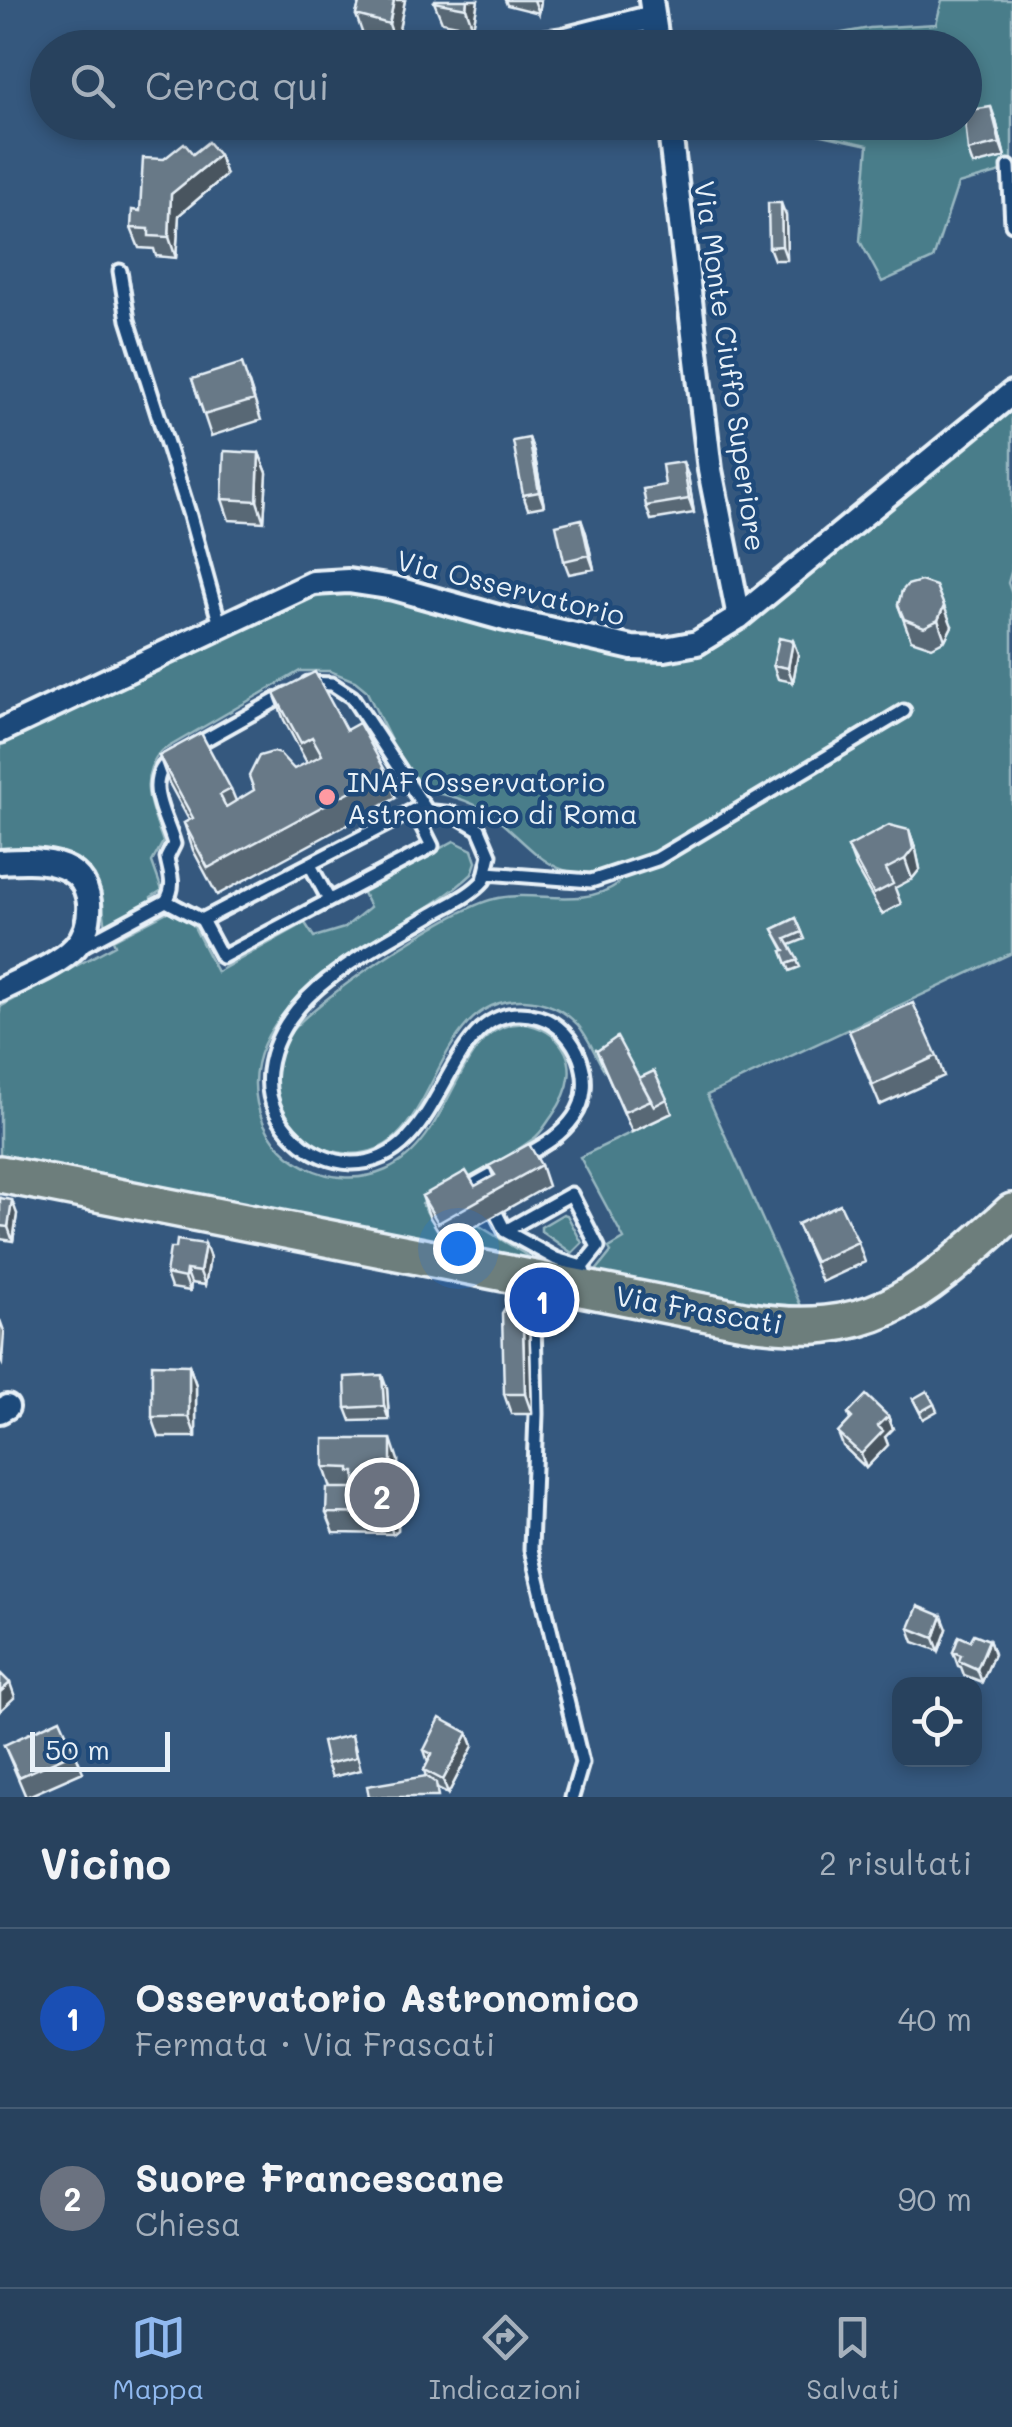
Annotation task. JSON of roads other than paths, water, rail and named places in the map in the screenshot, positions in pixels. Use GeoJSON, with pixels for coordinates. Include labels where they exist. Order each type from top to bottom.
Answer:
{"type":"FeatureCollection","features":[{"type":"Feature","properties":{"kind":"main road","name":"Via Frascati"},"geometry":{"type":"LineString","coordinates":[[0,1174],[534,1279],[586,1278],[768,1324],[810,1326],[847,1323],[882,1312],[914,1294],[946,1272],[1012,1212]]}},
{"type":"Feature","properties":{"kind":"street"},"geometry":{"type":"LineString","coordinates":[[590,30],[652,8]]}},
{"type":"Feature","properties":{"kind":"street","name":"Via Monte Ciuffo Superiore"},"geometry":{"type":"LineString","coordinates":[[670,140],[710,470],[739,617]]}},
{"type":"Feature","properties":{"kind":"street","name":"Via Osservatorio"},"geometry":{"type":"LineString","coordinates":[[0,731],[313,583],[339,581],[394,588],[632,648],[665,649],[697,642],[739,617],[1012,392]]}},
{"type":"Feature","properties":{"kind":"street"},"geometry":{"type":"LineString","coordinates":[[0,862],[54,863],[72,872],[88,895],[89,920],[82,938],[68,953],[0,990]]}},
{"type":"Feature","properties":{"kind":"lane"},"geometry":{"type":"LineString","coordinates":[[1009,167],[1012,224]]}},
{"type":"Feature","properties":{"kind":"lane"},"geometry":{"type":"LineString","coordinates":[[120,271],[128,320],[220,625]]}},
{"type":"Feature","properties":{"kind":"lane"},"geometry":{"type":"LineString","coordinates":[[68,953],[166,902],[172,884],[166,858],[174,844],[156,795],[159,772],[168,760],[308,683],[332,684],[352,697],[420,811],[432,846],[222,957],[202,920],[166,902]]}},
{"type":"Feature","properties":{"kind":"lane"},"geometry":{"type":"LineString","coordinates":[[488,873],[591,881],[656,859],[904,712]]}},
{"type":"Feature","properties":{"kind":"lane"},"geometry":{"type":"LineString","coordinates":[[202,920],[420,811],[464,817],[479,829],[488,846],[488,873],[478,886],[360,958],[306,1000],[280,1034],[268,1079],[274,1110],[300,1143],[334,1161],[364,1162],[395,1150],[415,1133],[464,1048],[487,1024],[513,1014],[552,1023],[571,1040],[584,1072],[584,1092],[577,1114],[554,1140],[482,1187],[452,1197]]}},
{"type":"Feature","properties":{"kind":"lane"},"geometry":{"type":"LineString","coordinates":[[310,865],[329,900]]}},
{"type":"Feature","properties":{"kind":"lane"},"geometry":{"type":"LineString","coordinates":[[497,1214],[505,1230],[586,1278],[598,1247],[572,1194],[505,1230]]}},
{"type":"Feature","properties":{"kind":"lane"},"geometry":{"type":"LineString","coordinates":[[534,1279],[520,1304],[534,1316],[536,1414],[530,1548],[582,1763],[572,1797]]}},
{"type":"Feature","properties":{"kind":"place","name":"INAF Osservatorio Astronomico di Roma"},"geometry":{"type":"Point","coordinates":[327,797]}},
{"type":"Feature","properties":{"kind":"place","name":"Osservatorio Astronomico"},"geometry":{"type":"Point","coordinates":[542,1300]}},
{"type":"Feature","properties":{"kind":"place","name":"Suore Francescane"},"geometry":{"type":"Point","coordinates":[382,1495]}}]}
